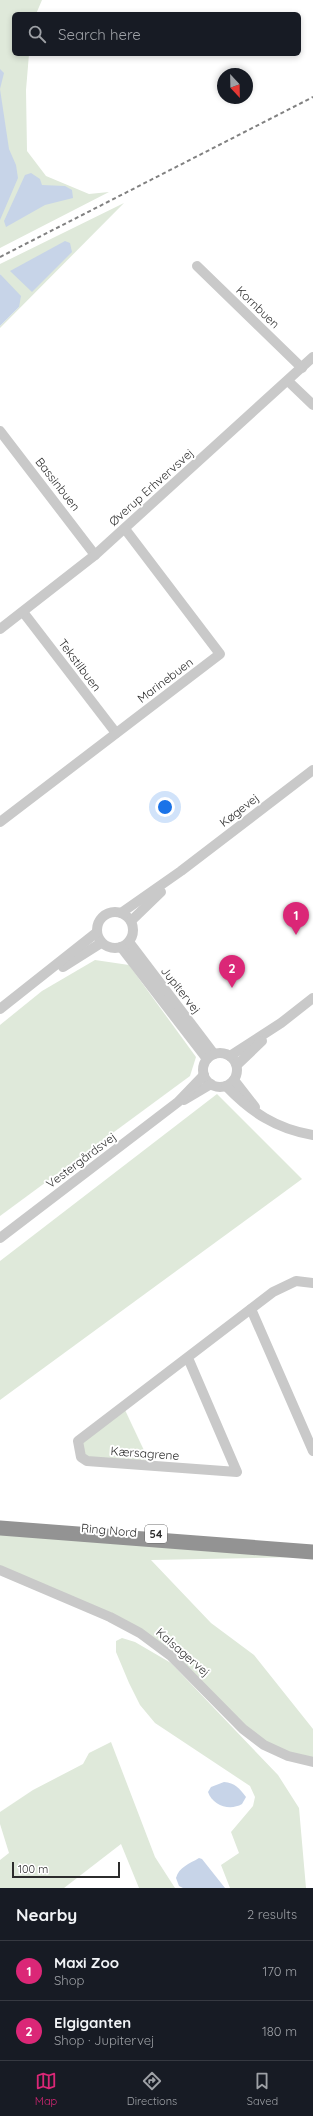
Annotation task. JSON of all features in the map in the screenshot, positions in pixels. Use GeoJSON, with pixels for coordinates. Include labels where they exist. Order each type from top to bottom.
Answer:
{"type":"FeatureCollection","features":[{"type":"Feature","properties":{"kind":"highway","name":"Ring Nord"},"geometry":{"type":"LineString","coordinates":[[0,1522],[313,1546]]}},
{"type":"Feature","properties":{"kind":"highway","name":"54"},"geometry":{"type":"LineString","coordinates":[[7,1529],[313,1552]]}},
{"type":"Feature","properties":{"kind":"street","name":"Kornbuen"},"geometry":{"type":"LineString","coordinates":[[197,266],[302,368]]}},
{"type":"Feature","properties":{"kind":"street","name":"Øverup Erhvervsvej"},"geometry":{"type":"LineString","coordinates":[[0,629],[95,555],[313,357]]}},
{"type":"Feature","properties":{"kind":"street"},"geometry":{"type":"LineString","coordinates":[[288,381],[313,405]]}},
{"type":"Feature","properties":{"kind":"street","name":"Bassinbuen"},"geometry":{"type":"LineString","coordinates":[[0,430],[95,555]]}},
{"type":"Feature","properties":{"kind":"street","name":"Marinebuen"},"geometry":{"type":"LineString","coordinates":[[0,822],[220,654],[124,528]]}},
{"type":"Feature","properties":{"kind":"street","name":"Tekstilbuen"},"geometry":{"type":"LineString","coordinates":[[23,612],[116,733]]}},
{"type":"Feature","properties":{"kind":"street","name":"Køgevej"},"geometry":{"type":"LineString","coordinates":[[122,913],[181,871],[313,770]]}},
{"type":"Feature","properties":{"kind":"street","name":"Køgevej"},"geometry":{"type":"LineString","coordinates":[[130,921],[181,871]]}},
{"type":"Feature","properties":{"kind":"street"},"geometry":{"type":"LineString","coordinates":[[111,912],[122,913],[130,921],[133,930],[125,944],[108,948],[101,943],[96,933],[98,922],[101,918],[111,912]]}},
{"type":"Feature","properties":{"kind":"street"},"geometry":{"type":"LineString","coordinates":[[0,1009],[37,982],[96,933]]}},
{"type":"Feature","properties":{"kind":"street"},"geometry":{"type":"LineString","coordinates":[[37,982],[101,943]]}},
{"type":"Feature","properties":{"kind":"street","name":"Jupitervej"},"geometry":{"type":"LineString","coordinates":[[125,944],[211,1057]]}},
{"type":"Feature","properties":{"kind":"street"},"geometry":{"type":"LineString","coordinates":[[230,1056],[281,1023],[313,998]]}},
{"type":"Feature","properties":{"kind":"street"},"geometry":{"type":"LineString","coordinates":[[237,1065],[230,1056],[220,1053],[211,1057],[204,1067],[204,1075],[211,1084],[221,1087],[230,1083],[237,1070],[237,1065],[281,1023]]}},
{"type":"Feature","properties":{"kind":"street","name":"Vestergårdsvej"},"geometry":{"type":"LineString","coordinates":[[0,1238],[178,1102],[204,1075]]}},
{"type":"Feature","properties":{"kind":"street"},"geometry":{"type":"LineString","coordinates":[[230,1083],[261,1115],[273,1123],[298,1133],[313,1135]]}},
{"type":"Feature","properties":{"kind":"street","name":"Vestergårdsvej"},"geometry":{"type":"LineString","coordinates":[[178,1102],[211,1084]]}},
{"type":"Feature","properties":{"kind":"street","name":"Kærsagrene"},"geometry":{"type":"LineString","coordinates":[[188,1358],[237,1472],[87,1462],[81,1457],[78,1441],[251,1309],[284,1285],[296,1281],[313,1283]]}},
{"type":"Feature","properties":{"kind":"street"},"geometry":{"type":"LineString","coordinates":[[251,1309],[313,1451]]}},
{"type":"Feature","properties":{"kind":"street","name":"Kalsagervej"},"geometry":{"type":"LineString","coordinates":[[0,1570],[110,1617],[140,1633],[171,1656],[243,1729],[264,1745],[288,1756],[313,1762]]}},
{"type":"Feature","properties":{"kind":"green space"},"geometry":{"type":"Polygon","coordinates":[[[0,0],[42,0],[37,12],[12,12],[12,56],[29,56],[26,90],[27,151],[46,176],[89,194],[109,192],[0,248],[0,0]]]}},
{"type":"Feature","properties":{"kind":"green space"},"geometry":{"type":"Polygon","coordinates":[[[124,203],[0,328],[0,326],[19,307],[0,274],[0,264],[124,203]]]}},
{"type":"Feature","properties":{"kind":"green space"},"geometry":{"type":"Polygon","coordinates":[[[95,960],[129,965],[196,1057],[190,1076],[0,1216],[0,1025],[42,991],[95,960]]]}},
{"type":"Feature","properties":{"kind":"green space"},"geometry":{"type":"Polygon","coordinates":[[[217,1094],[302,1179],[0,1400],[0,1261],[217,1094]]]}},
{"type":"Feature","properties":{"kind":"green space"},"geometry":{"type":"Polygon","coordinates":[[[125,1410],[149,1461],[89,1459],[83,1455],[82,1442],[125,1410]]]}},
{"type":"Feature","properties":{"kind":"green space"},"geometry":{"type":"Polygon","coordinates":[[[0,1534],[300,1557],[151,1560],[211,1623],[254,1655],[313,1729],[313,1759],[287,1752],[266,1742],[244,1726],[173,1654],[0,1567],[0,1534]]]}},
{"type":"Feature","properties":{"kind":"green space"},"geometry":{"type":"Polygon","coordinates":[[[122,1638],[135,1642],[171,1663],[278,1775],[299,1808],[306,1888],[230,1888],[221,1865],[239,1853],[231,1832],[253,1806],[255,1797],[250,1786],[155,1723],[140,1705],[116,1652],[116,1641],[122,1638]]]}},
{"type":"Feature","properties":{"kind":"green space"},"geometry":{"type":"Polygon","coordinates":[[[111,1742],[155,1857],[175,1888],[139,1888],[121,1844],[64,1888],[0,1888],[0,1860],[9,1853],[0,1824],[0,1812],[33,1790],[83,1764],[89,1753],[111,1742]]]}},
{"type":"Feature","properties":{"kind":"water"},"geometry":{"type":"Polygon","coordinates":[[[0,69],[4,73],[0,89],[0,69]]]}},
{"type":"Feature","properties":{"kind":"water"},"geometry":{"type":"Polygon","coordinates":[[[0,89],[9,149],[16,165],[18,178],[0,220],[0,89]]]}},
{"type":"Feature","properties":{"kind":"water"},"geometry":{"type":"Polygon","coordinates":[[[31,173],[40,179],[42,185],[65,186],[72,190],[73,198],[45,205],[6,227],[4,221],[25,175],[31,173]]]}},
{"type":"Feature","properties":{"kind":"water"},"geometry":{"type":"Polygon","coordinates":[[[65,241],[70,243],[72,252],[32,292],[10,271],[65,241]]]}},
{"type":"Feature","properties":{"kind":"water"},"geometry":{"type":"Polygon","coordinates":[[[0,274],[21,296],[19,307],[0,326],[0,274]]]}},
{"type":"Feature","properties":{"kind":"water"},"geometry":{"type":"Polygon","coordinates":[[[224,1782],[234,1785],[246,1797],[242,1804],[232,1807],[222,1806],[210,1797],[208,1792],[211,1787],[224,1782]]]}},
{"type":"Feature","properties":{"kind":"water"},"geometry":{"type":"Polygon","coordinates":[[[199,1858],[202,1859],[225,1888],[183,1888],[179,1886],[176,1878],[179,1871],[199,1858]]]}},
{"type":"Feature","properties":{"kind":"railway"},"geometry":{"type":"LineString","coordinates":[[0,257],[313,97]]}},
{"type":"Feature","properties":{"kind":"place","name":"Maxi Zoo"},"geometry":{"type":"Point","coordinates":[296,935]}},
{"type":"Feature","properties":{"kind":"place","name":"Elgiganten"},"geometry":{"type":"Point","coordinates":[232,988]}}]}
